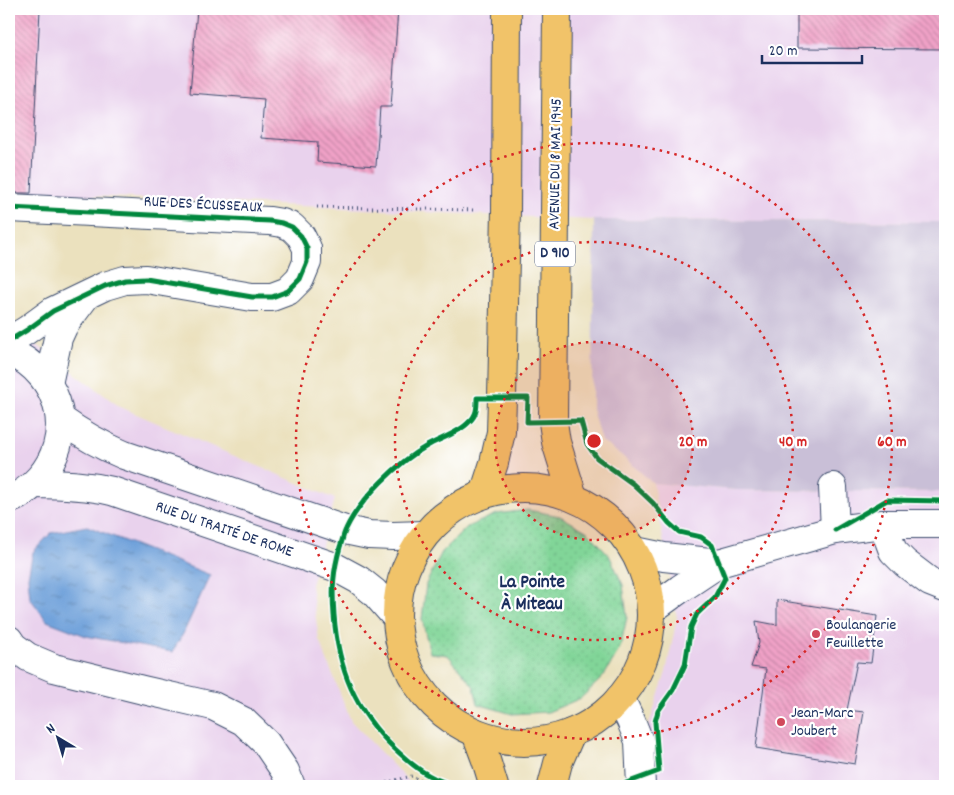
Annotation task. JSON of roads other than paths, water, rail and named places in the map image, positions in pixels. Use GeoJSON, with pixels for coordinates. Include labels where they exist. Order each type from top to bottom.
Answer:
{"type":"FeatureCollection","features":[{"type":"Feature","properties":{"kind":"main road"},"geometry":{"type":"LineString","coordinates":[[484,494],[501,432],[506,210],[507,9]]}},
{"type":"Feature","properties":{"kind":"main road","name":"AVENUE DU 8 MAI 1945"},"geometry":{"type":"LineString","coordinates":[[557,9],[553,422],[556,442],[573,497]]}},
{"type":"Feature","properties":{"kind":"main road"},"geometry":{"type":"LineString","coordinates":[[512,487],[543,488],[573,497],[589,505],[611,521],[635,551],[647,578],[651,610],[648,640],[637,673],[620,698],[594,721],[571,733],[536,741],[506,741],[476,733],[447,717],[425,696],[408,668],[398,640],[396,617],[399,586],[408,560],[424,535],[443,516],[462,503],[484,494],[512,487]]}},
{"type":"Feature","properties":{"kind":"main road"},"geometry":{"type":"LineString","coordinates":[[476,733],[494,786]]}},
{"type":"Feature","properties":{"kind":"main road"},"geometry":{"type":"LineString","coordinates":[[552,786],[558,763],[571,733]]}},
{"type":"Feature","properties":{"kind":"street","name":"RUE DES ÉCUSSEAUX"},"geometry":{"type":"LineString","coordinates":[[9,208],[270,221],[292,227],[301,236],[307,248],[306,262],[300,279],[288,291],[272,297],[252,297],[146,279],[125,280],[87,294]]}},
{"type":"Feature","properties":{"kind":"street"},"geometry":{"type":"LineString","coordinates":[[9,341],[53,311],[87,294]]}},
{"type":"Feature","properties":{"kind":"street"},"geometry":{"type":"LineString","coordinates":[[48,384],[58,338],[64,324],[87,294]]}},
{"type":"Feature","properties":{"kind":"street"},"geometry":{"type":"LineString","coordinates":[[9,352],[35,367],[48,384],[56,401],[60,419],[58,443],[50,465],[35,484],[9,500]]}},
{"type":"Feature","properties":{"kind":"street"},"geometry":{"type":"LineString","coordinates":[[60,419],[80,434],[124,455],[345,530],[369,536],[424,535]]}},
{"type":"Feature","properties":{"kind":"street","name":"RUE DU TRAITÉ DE ROME"},"geometry":{"type":"LineString","coordinates":[[35,484],[89,486],[112,491],[335,566],[359,580],[374,592],[396,617]]}},
{"type":"Feature","properties":{"kind":"street"},"geometry":{"type":"LineString","coordinates":[[833,487],[835,530]]}},
{"type":"Feature","properties":{"kind":"street"},"geometry":{"type":"LineString","coordinates":[[883,524],[893,551],[930,582],[945,588]]}},
{"type":"Feature","properties":{"kind":"street"},"geometry":{"type":"LineString","coordinates":[[651,610],[680,588],[719,563],[835,530],[883,524],[945,524]]}},
{"type":"Feature","properties":{"kind":"street"},"geometry":{"type":"LineString","coordinates":[[635,551],[664,557],[719,563]]}},
{"type":"Feature","properties":{"kind":"street"},"geometry":{"type":"LineString","coordinates":[[9,640],[13,646],[28,657],[54,668],[213,706],[221,710],[243,722],[266,743],[285,771],[291,786]]}},
{"type":"Feature","properties":{"kind":"street"},"geometry":{"type":"LineString","coordinates":[[620,698],[639,741],[641,786]]}},
{"type":"Feature","properties":{"kind":"water"},"geometry":{"type":"Polygon","coordinates":[[[87,526],[210,575],[183,634],[172,652],[86,636],[47,621],[30,598],[28,577],[33,552],[51,533],[87,526]]]}},
{"type":"Feature","properties":{"kind":"place","name":"Boulangerie Feuillette"},"geometry":{"type":"Point","coordinates":[816,634]}},
{"type":"Feature","properties":{"kind":"place","name":"Jean-Marc Joubert"},"geometry":{"type":"Point","coordinates":[781,722]}},
{"type":"Feature","properties":{"kind":"district","name":"La Pointe À Miteau"},"geometry":{"type":"Point","coordinates":[532,594]}}]}
